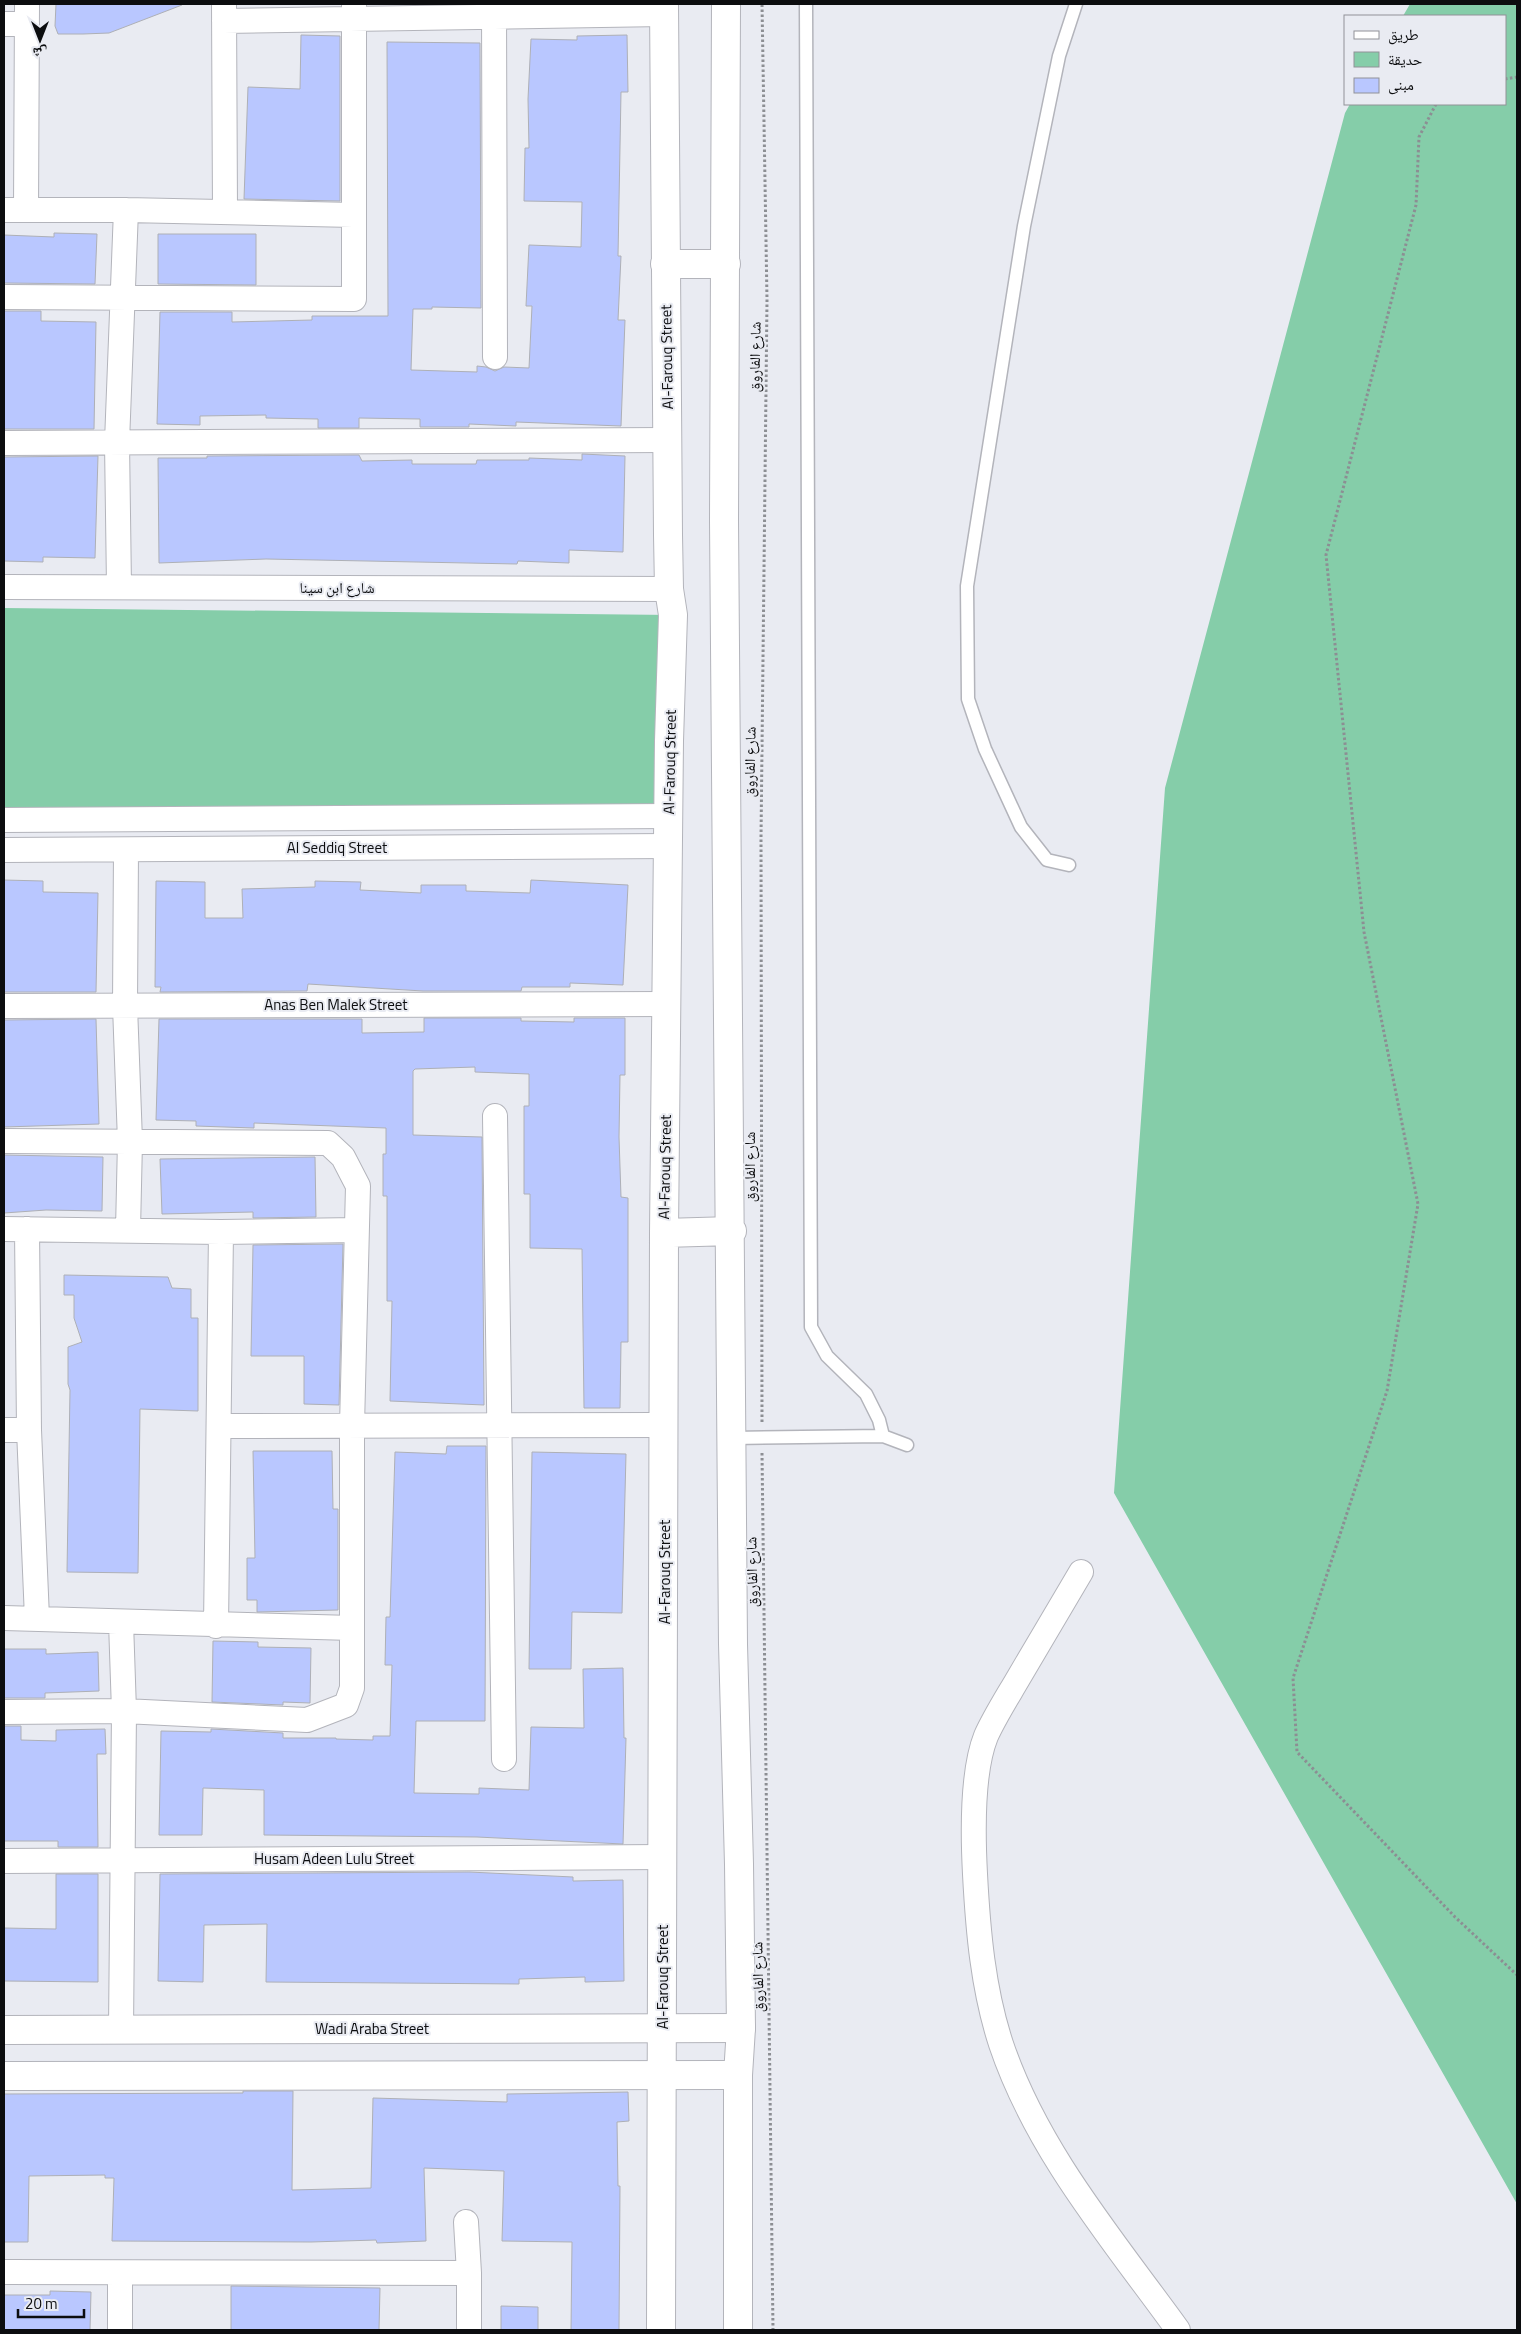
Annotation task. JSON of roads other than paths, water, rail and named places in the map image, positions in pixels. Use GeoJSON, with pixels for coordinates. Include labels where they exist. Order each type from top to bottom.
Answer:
{"type":"FeatureCollection","features":[{"type":"Feature","properties":{"kind":"main road"},"geometry":{"type":"LineString","coordinates":[[726,4],[724,521],[732,1231],[733,1644],[739,1864],[738,2330]]}},
{"type":"Feature","properties":{"kind":"main road","name":"Al-Farouq Street"},"geometry":{"type":"LineString","coordinates":[[660,2330],[664,1857],[664,1233],[673,614],[669,589],[664,9]]}},
{"type":"Feature","properties":{"kind":"main road"},"geometry":{"type":"LineString","coordinates":[[665,264],[726,264]]}},
{"type":"Feature","properties":{"kind":"main road"},"geometry":{"type":"LineString","coordinates":[[664,1233],[732,1231]]}},
{"type":"Feature","properties":{"kind":"main road","name":"Wadi Araba Street"},"geometry":{"type":"LineString","coordinates":[[4,2030],[740,2028]]}},
{"type":"Feature","properties":{"kind":"main road"},"geometry":{"type":"LineString","coordinates":[[4,2076],[738,2074]]}},
{"type":"Feature","properties":{"kind":"street"},"geometry":{"type":"LineString","coordinates":[[225,212],[224,12],[664,9]]}},
{"type":"Feature","properties":{"kind":"street"},"geometry":{"type":"LineString","coordinates":[[494,10],[495,357]]}},
{"type":"Feature","properties":{"kind":"street"},"geometry":{"type":"LineString","coordinates":[[4,298],[354,299],[354,12]]}},
{"type":"Feature","properties":{"kind":"street"},"geometry":{"type":"LineString","coordinates":[[19,17],[15,210],[126,210],[353,215]]}},
{"type":"Feature","properties":{"kind":"street"},"geometry":{"type":"LineString","coordinates":[[119,587],[117,442],[121,298],[126,210]]}},
{"type":"Feature","properties":{"kind":"street"},"geometry":{"type":"LineString","coordinates":[[4,443],[667,440]]}},
{"type":"Feature","properties":{"kind":"street","name":"شارع ابن سينا"},"geometry":{"type":"LineString","coordinates":[[4,587],[669,589]]}},
{"type":"Feature","properties":{"kind":"street","name":"Al Seddiq Street"},"geometry":{"type":"LineString","coordinates":[[4,820],[669,816]]}},
{"type":"Feature","properties":{"kind":"street","name":"Al Seddiq Street"},"geometry":{"type":"LineString","coordinates":[[4,850],[669,846]]}},
{"type":"Feature","properties":{"kind":"street"},"geometry":{"type":"LineString","coordinates":[[126,850],[125,1006],[130,1141],[128,1230]]}},
{"type":"Feature","properties":{"kind":"street","name":"Anas Ben Malek Street"},"geometry":{"type":"LineString","coordinates":[[4,1006],[668,1004]]}},
{"type":"Feature","properties":{"kind":"street"},"geometry":{"type":"LineString","coordinates":[[495,1116],[504,1759]]}},
{"type":"Feature","properties":{"kind":"street"},"geometry":{"type":"LineString","coordinates":[[4,1141],[328,1143],[343,1157],[358,1186],[352,1426],[352,1688],[346,1705],[307,1720],[124,1711],[4,1712]]}},
{"type":"Feature","properties":{"kind":"street"},"geometry":{"type":"LineString","coordinates":[[4,1229],[220,1232],[356,1230]]}},
{"type":"Feature","properties":{"kind":"street"},"geometry":{"type":"LineString","coordinates":[[27,1229],[29,1430],[37,1618]]}},
{"type":"Feature","properties":{"kind":"street"},"geometry":{"type":"LineString","coordinates":[[216,1626],[220,1232]]}},
{"type":"Feature","properties":{"kind":"street"},"geometry":{"type":"LineString","coordinates":[[219,1426],[665,1425]]}},
{"type":"Feature","properties":{"kind":"street"},"geometry":{"type":"LineString","coordinates":[[4,1430],[29,1430]]}},
{"type":"Feature","properties":{"kind":"street"},"geometry":{"type":"LineString","coordinates":[[1081,1572],[986,1736],[980,1755],[974,1818],[979,1937],[984,1974],[1001,2044],[1032,2115],[1053,2155],[1178,2330]]}},
{"type":"Feature","properties":{"kind":"street"},"geometry":{"type":"LineString","coordinates":[[4,1618],[216,1626],[352,1628]]}},
{"type":"Feature","properties":{"kind":"street"},"geometry":{"type":"LineString","coordinates":[[121,1622],[124,1711],[121,2030]]}},
{"type":"Feature","properties":{"kind":"street","name":"Husam Adeen Lulu Street"},"geometry":{"type":"LineString","coordinates":[[4,1861],[664,1857]]}},
{"type":"Feature","properties":{"kind":"street"},"geometry":{"type":"LineString","coordinates":[[466,2222],[469,2273],[469,2330]]}},
{"type":"Feature","properties":{"kind":"street"},"geometry":{"type":"LineString","coordinates":[[4,2272],[469,2273]]}},
{"type":"Feature","properties":{"kind":"street"},"geometry":{"type":"LineString","coordinates":[[120,2273],[120,2330]]}},
{"type":"Feature","properties":{"kind":"lane"},"geometry":{"type":"LineString","coordinates":[[806,4],[811,1327],[828,1356],[866,1394],[879,1420],[883,1436]]}},
{"type":"Feature","properties":{"kind":"lane"},"geometry":{"type":"LineString","coordinates":[[1069,865],[1047,860],[1021,827],[985,749],[968,699],[967,586],[1024,226],[1058,56],[1076,4]]}},
{"type":"Feature","properties":{"kind":"lane"},"geometry":{"type":"LineString","coordinates":[[732,1438],[883,1436],[907,1445]]}}]}
